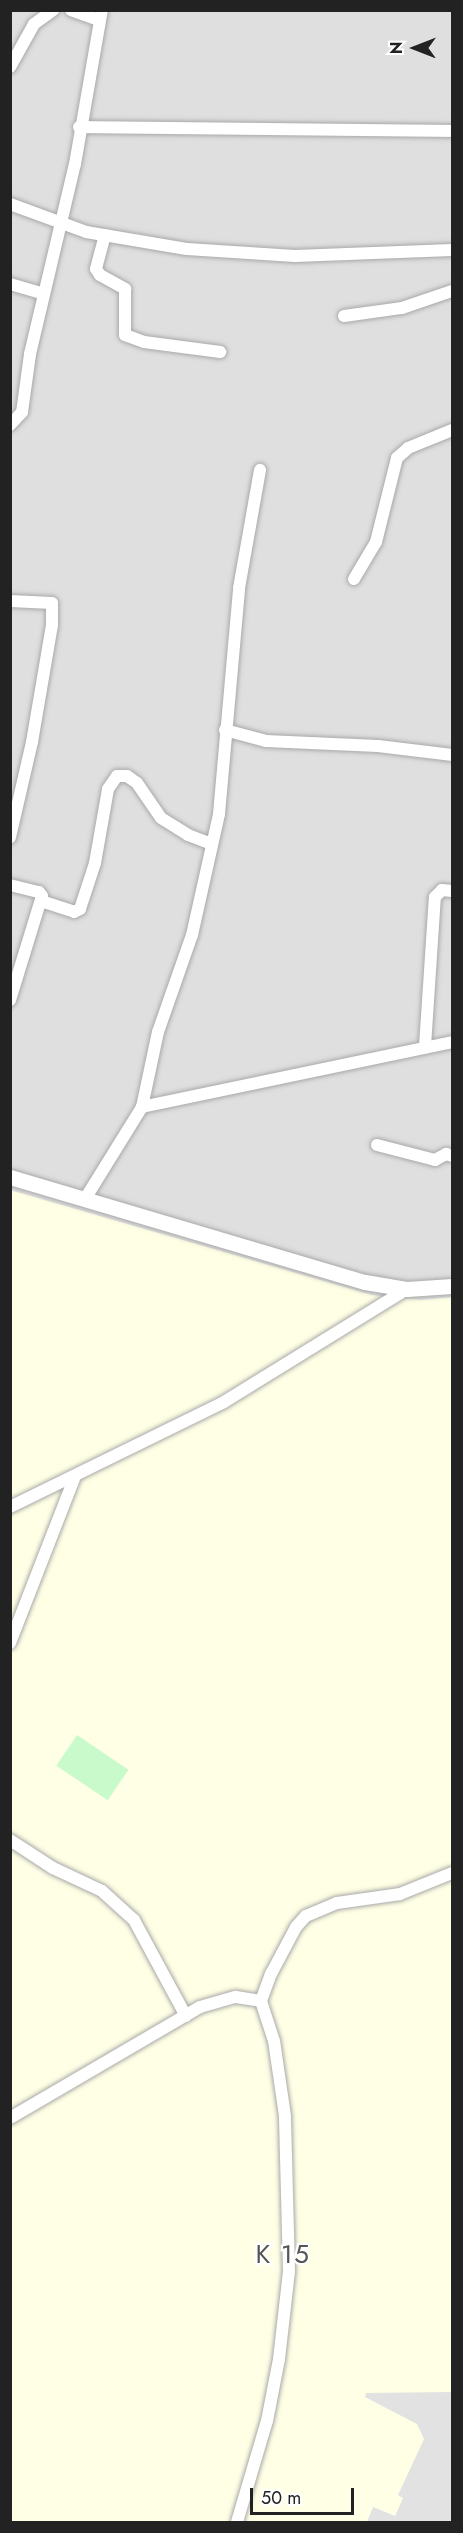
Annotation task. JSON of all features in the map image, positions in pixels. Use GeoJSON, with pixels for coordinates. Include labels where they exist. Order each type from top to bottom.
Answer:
{"type":"FeatureCollection","features":[{"type":"Feature","properties":{"kind":"street"},"geometry":{"type":"LineString","coordinates":[[10,67],[34,24],[53,10]]}},
{"type":"Feature","properties":{"kind":"street"},"geometry":{"type":"LineString","coordinates":[[10,424],[22,412],[44,294],[80,127],[100,15],[71,10]]}},
{"type":"Feature","properties":{"kind":"street"},"geometry":{"type":"LineString","coordinates":[[80,127],[453,131]]}},
{"type":"Feature","properties":{"kind":"street"},"geometry":{"type":"LineString","coordinates":[[10,204],[60,223],[105,235],[187,249],[295,256],[453,250]]}},
{"type":"Feature","properties":{"kind":"street"},"geometry":{"type":"LineString","coordinates":[[105,235],[97,272],[125,289],[125,335],[144,342],[220,352]]}},
{"type":"Feature","properties":{"kind":"street"},"geometry":{"type":"LineString","coordinates":[[10,284],[44,294]]}},
{"type":"Feature","properties":{"kind":"street"},"geometry":{"type":"LineString","coordinates":[[344,316],[402,308],[453,291]]}},
{"type":"Feature","properties":{"kind":"street"},"geometry":{"type":"LineString","coordinates":[[354,579],[376,542],[400,453],[453,430]]}},
{"type":"Feature","properties":{"kind":"street"},"geometry":{"type":"LineString","coordinates":[[85,1199],[142,1107],[158,1032],[188,950],[219,814],[241,577],[260,470]]}},
{"type":"Feature","properties":{"kind":"street"},"geometry":{"type":"LineString","coordinates":[[10,601],[52,603],[52,625],[34,732],[10,837]]}},
{"type":"Feature","properties":{"kind":"street"},"geometry":{"type":"LineString","coordinates":[[225,730],[266,741],[378,746],[453,754]]}},
{"type":"Feature","properties":{"kind":"street"},"geometry":{"type":"LineString","coordinates":[[41,901],[74,912],[80,909],[94,863],[108,789],[117,776],[127,776],[136,783],[161,818],[188,836],[211,844]]}},
{"type":"Feature","properties":{"kind":"street"},"geometry":{"type":"LineString","coordinates":[[10,885],[39,891],[41,901],[10,1000]]}},
{"type":"Feature","properties":{"kind":"street"},"geometry":{"type":"LineString","coordinates":[[425,1046],[434,904],[439,891],[453,891]]}},
{"type":"Feature","properties":{"kind":"street"},"geometry":{"type":"LineString","coordinates":[[142,1107],[425,1046],[453,1042]]}},
{"type":"Feature","properties":{"kind":"street"},"geometry":{"type":"LineString","coordinates":[[376,1146],[435,1160],[446,1154],[453,1156]]}},
{"type":"Feature","properties":{"kind":"street"},"geometry":{"type":"LineString","coordinates":[[10,1177],[333,1274],[407,1289],[453,1286]]}},
{"type":"Feature","properties":{"kind":"street"},"geometry":{"type":"LineString","coordinates":[[10,1508],[224,1402],[407,1289]]}},
{"type":"Feature","properties":{"kind":"street"},"geometry":{"type":"LineString","coordinates":[[10,1643],[75,1476]]}},
{"type":"Feature","properties":{"kind":"street"},"geometry":{"type":"LineString","coordinates":[[10,1840],[53,1868],[102,1891],[134,1920],[186,2016]]}},
{"type":"Feature","properties":{"kind":"street"},"geometry":{"type":"LineString","coordinates":[[237,2523],[267,2421],[279,2359],[289,2271],[285,2116],[274,2041],[261,2001],[271,1974],[296,1927],[306,1916],[337,1903],[411,1891],[453,1873]]}},
{"type":"Feature","properties":{"kind":"street"},"geometry":{"type":"LineString","coordinates":[[10,2118],[186,2016],[219,2000],[236,1997],[261,2001]]}},
{"type":"Feature","properties":{"kind":"shaded area"},"geometry":{"type":"Polygon","coordinates":[[[11,11],[452,11],[452,2522],[11,2522],[11,11]]]}},
{"type":"Feature","properties":{"kind":"shaded area"},"geometry":{"type":"Polygon","coordinates":[[[10,1190],[372,1295],[421,1300],[452,1297],[452,2522],[11,2522],[10,1190]]]}},
{"type":"Feature","properties":{"kind":"shaded area"},"geometry":{"type":"Polygon","coordinates":[[[452,2392],[452,2522],[367,2522],[373,2507],[395,2516],[403,2498],[398,2495],[424,2439],[417,2424],[365,2397],[366,2393],[452,2392]]]}},
{"type":"Feature","properties":{"kind":"green space"},"geometry":{"type":"Polygon","coordinates":[[[77,1735],[128,1770],[108,1800],[56,1766],[77,1735]]]}},
{"type":"Feature","properties":{"kind":"district","name":"K 15"},"geometry":{"type":"Point","coordinates":[283,2255]}}]}
